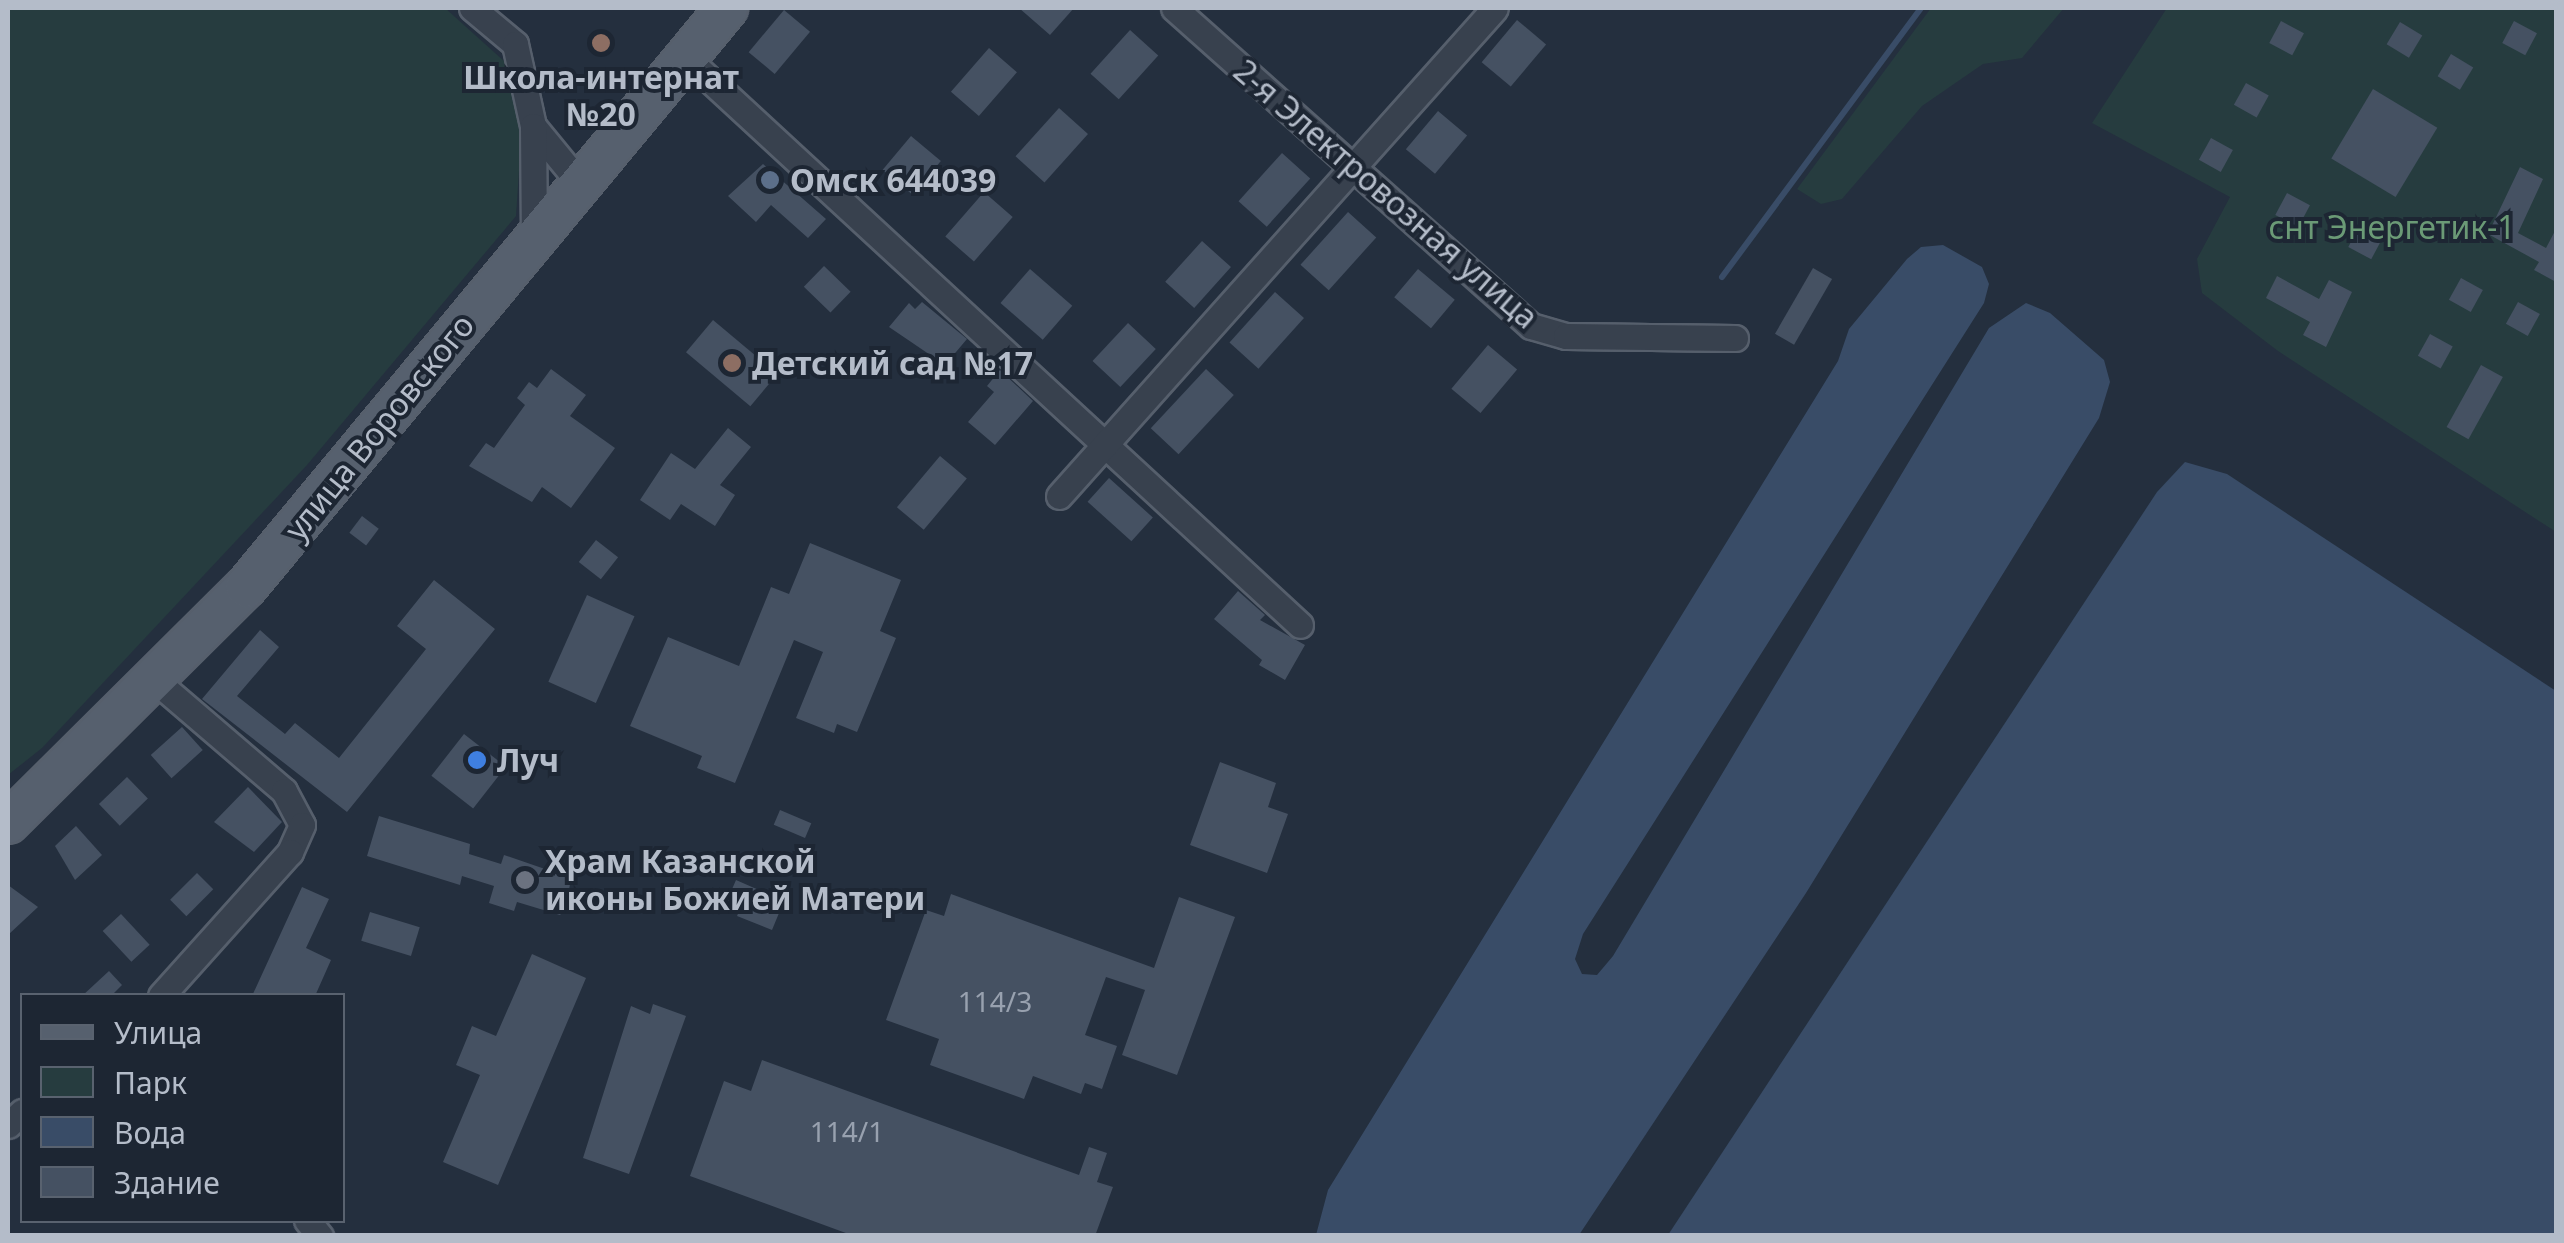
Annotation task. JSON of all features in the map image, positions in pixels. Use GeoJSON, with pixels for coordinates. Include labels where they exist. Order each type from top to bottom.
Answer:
{"type":"FeatureCollection","features":[{"type":"Feature","properties":{"kind":"main road","name":"улица Воровского"},"geometry":{"type":"LineString","coordinates":[[8,823],[157,682],[296,530],[726,8]]}},
{"type":"Feature","properties":{"kind":"street"},"geometry":{"type":"LineString","coordinates":[[472,8],[516,44],[533,126],[534,237]]}},
{"type":"Feature","properties":{"kind":"street","name":"2-я Электровозная улица"},"geometry":{"type":"LineString","coordinates":[[1174,8],[1511,312],[1545,333],[1735,338]]}},
{"type":"Feature","properties":{"kind":"street"},"geometry":{"type":"LineString","coordinates":[[1059,496],[1495,8]]}},
{"type":"Feature","properties":{"kind":"street"},"geometry":{"type":"LineString","coordinates":[[685,56],[1032,372],[1104,448],[1300,624]]}},
{"type":"Feature","properties":{"kind":"street"},"geometry":{"type":"LineString","coordinates":[[533,126],[579,182]]}},
{"type":"Feature","properties":{"kind":"street"},"geometry":{"type":"LineString","coordinates":[[157,682],[284,791],[302,825],[290,852],[163,993]]}},
{"type":"Feature","properties":{"kind":"green space"},"geometry":{"type":"Polygon","coordinates":[[[8,8],[445,8],[516,72],[523,110],[516,216],[307,465],[42,748],[8,775],[8,8]]]}},
{"type":"Feature","properties":{"kind":"green space"},"geometry":{"type":"Polygon","coordinates":[[[1931,8],[2064,8],[2022,58],[1983,64],[1922,106],[1842,199],[1821,204],[1797,189],[1931,8]]]}},
{"type":"Feature","properties":{"kind":"green space","name":"снт Энергетик-1"},"geometry":{"type":"Polygon","coordinates":[[[2167,8],[2556,8],[2556,532],[2278,351],[2202,293],[2197,259],[2230,197],[2092,123],[2167,8]]]}},
{"type":"Feature","properties":{"kind":"water"},"geometry":{"type":"Polygon","coordinates":[[[1943,245],[1982,267],[1989,284],[1984,303],[1583,934],[1575,959],[1582,974],[1597,975],[1613,956],[1989,328],[2026,303],[2050,313],[2104,360],[2110,382],[2099,418],[1806,893],[1579,1235],[1316,1235],[1328,1190],[1838,361],[1849,329],[1907,259],[1921,247],[1943,245]]]}},
{"type":"Feature","properties":{"kind":"water"},"geometry":{"type":"Polygon","coordinates":[[[2185,462],[2227,474],[2556,691],[2556,1235],[1668,1235],[2157,492],[2185,462]]]}},
{"type":"Feature","properties":{"kind":"building"},"geometry":{"type":"Polygon","coordinates":[[[1019,8],[1074,8],[1050,35],[1019,8]]]}},
{"type":"Feature","properties":{"kind":"building"},"geometry":{"type":"Polygon","coordinates":[[[784,10],[810,32],[775,74],[749,52],[784,10]]]}},
{"type":"Feature","properties":{"kind":"building"},"geometry":{"type":"Polygon","coordinates":[[[1517,20],[1546,44],[1511,87],[1482,62],[1517,20]]]}},
{"type":"Feature","properties":{"kind":"building"},"geometry":{"type":"Polygon","coordinates":[[[2281,21],[2304,33],[2292,55],[2269,43],[2281,21]]]}},
{"type":"Feature","properties":{"kind":"building"},"geometry":{"type":"Polygon","coordinates":[[[2514,21],[2537,33],[2525,55],[2502,43],[2514,21]]]}},
{"type":"Feature","properties":{"kind":"building"},"geometry":{"type":"Polygon","coordinates":[[[2400,22],[2422,35],[2409,58],[2387,44],[2400,22]]]}},
{"type":"Feature","properties":{"kind":"building"},"geometry":{"type":"Polygon","coordinates":[[[1130,30],[1158,55],[1119,99],[1091,74],[1130,30]]]}},
{"type":"Feature","properties":{"kind":"building"},"geometry":{"type":"Polygon","coordinates":[[[989,48],[1017,72],[979,116],[951,92],[989,48]]]}},
{"type":"Feature","properties":{"kind":"building"},"geometry":{"type":"Polygon","coordinates":[[[2451,54],[2473,67],[2460,90],[2438,76],[2451,54]]]}},
{"type":"Feature","properties":{"kind":"building"},"geometry":{"type":"Polygon","coordinates":[[[2246,83],[2269,96],[2257,117],[2234,105],[2246,83]]]}},
{"type":"Feature","properties":{"kind":"building"},"geometry":{"type":"Polygon","coordinates":[[[2373,89],[2437,128],[2396,197],[2331,158],[2373,89]]]}},
{"type":"Feature","properties":{"kind":"building"},"geometry":{"type":"Polygon","coordinates":[[[1059,108],[1088,134],[1044,182],[1016,156],[1059,108]]]}},
{"type":"Feature","properties":{"kind":"building"},"geometry":{"type":"Polygon","coordinates":[[[1438,111],[1467,135],[1435,174],[1406,149],[1438,111]]]}},
{"type":"Feature","properties":{"kind":"building"},"geometry":{"type":"Polygon","coordinates":[[[911,136],[941,161],[913,195],[883,170],[911,136]]]}},
{"type":"Feature","properties":{"kind":"building"},"geometry":{"type":"Polygon","coordinates":[[[2211,138],[2233,150],[2221,172],[2199,160],[2211,138]]]}},
{"type":"Feature","properties":{"kind":"building"},"geometry":{"type":"Polygon","coordinates":[[[1282,153],[1310,178],[1267,227],[1239,201],[1282,153]]]}},
{"type":"Feature","properties":{"kind":"building"},"geometry":{"type":"Polygon","coordinates":[[[763,164],[826,219],[808,238],[771,205],[756,222],[728,196],[763,164]]]}},
{"type":"Feature","properties":{"kind":"building"},"geometry":{"type":"Polygon","coordinates":[[[2520,167],[2543,179],[2518,233],[2546,248],[2556,229],[2556,282],[2534,270],[2539,262],[2488,234],[2520,167]]]}},
{"type":"Feature","properties":{"kind":"building"},"geometry":{"type":"Polygon","coordinates":[[[984,192],[1013,217],[974,261],[945,237],[984,192]]]}},
{"type":"Feature","properties":{"kind":"building"},"geometry":{"type":"Polygon","coordinates":[[[2287,193],[2310,205],[2298,227],[2275,215],[2287,193]]]}},
{"type":"Feature","properties":{"kind":"building"},"geometry":{"type":"Polygon","coordinates":[[[1348,212],[1376,237],[1329,290],[1300,265],[1348,212]]]}},
{"type":"Feature","properties":{"kind":"building"},"geometry":{"type":"Polygon","coordinates":[[[2360,225],[2383,237],[2371,259],[2348,247],[2360,225]]]}},
{"type":"Feature","properties":{"kind":"building"},"geometry":{"type":"Polygon","coordinates":[[[1202,241],[1231,267],[1194,308],[1165,282],[1202,241]]]}},
{"type":"Feature","properties":{"kind":"building"},"geometry":{"type":"Polygon","coordinates":[[[824,266],[851,292],[830,313],[804,287],[824,266]]]}},
{"type":"Feature","properties":{"kind":"building"},"geometry":{"type":"Polygon","coordinates":[[[1813,268],[1832,279],[1794,345],[1775,334],[1813,268]]]}},
{"type":"Feature","properties":{"kind":"building"},"geometry":{"type":"Polygon","coordinates":[[[1030,269],[1072,306],[1043,340],[1000,303],[1030,269]]]}},
{"type":"Feature","properties":{"kind":"building"},"geometry":{"type":"Polygon","coordinates":[[[1418,269],[1455,300],[1431,328],[1394,297],[1418,269]]]}},
{"type":"Feature","properties":{"kind":"building"},"geometry":{"type":"Polygon","coordinates":[[[2277,276],[2319,299],[2329,280],[2352,292],[2326,347],[2303,335],[2310,322],[2266,298],[2277,276]]]}},
{"type":"Feature","properties":{"kind":"building"},"geometry":{"type":"Polygon","coordinates":[[[2461,278],[2483,290],[2471,312],[2449,300],[2461,278]]]}},
{"type":"Feature","properties":{"kind":"building"},"geometry":{"type":"Polygon","coordinates":[[[1275,292],[1304,318],[1258,369],[1229,343],[1275,292]]]}},
{"type":"Feature","properties":{"kind":"building"},"geometry":{"type":"Polygon","coordinates":[[[922,302],[967,339],[945,365],[889,327],[909,303],[915,309],[922,302]]]}},
{"type":"Feature","properties":{"kind":"building"},"geometry":{"type":"Polygon","coordinates":[[[2518,302],[2540,314],[2528,336],[2506,324],[2518,302]]]}},
{"type":"Feature","properties":{"kind":"building","name":"Детский сад №17"},"geometry":{"type":"Polygon","coordinates":[[[713,320],[777,374],[750,406],[686,352],[713,320]]]}},
{"type":"Feature","properties":{"kind":"building"},"geometry":{"type":"Polygon","coordinates":[[[1128,323],[1156,349],[1120,387],[1093,361],[1128,323]]]}},
{"type":"Feature","properties":{"kind":"building"},"geometry":{"type":"Polygon","coordinates":[[[2430,334],[2453,347],[2441,368],[2418,356],[2430,334]]]}},
{"type":"Feature","properties":{"kind":"building"},"geometry":{"type":"Polygon","coordinates":[[[1488,345],[1517,369],[1480,413],[1451,389],[1488,345]]]}},
{"type":"Feature","properties":{"kind":"building"},"geometry":{"type":"Polygon","coordinates":[[[2481,365],[2503,377],[2468,439],[2447,427],[2481,365]]]}},
{"type":"Feature","properties":{"kind":"building"},"geometry":{"type":"Polygon","coordinates":[[[551,369],[586,395],[570,416],[615,448],[571,508],[542,487],[532,502],[469,466],[486,443],[494,448],[525,405],[517,398],[529,382],[537,388],[551,369]]]}},
{"type":"Feature","properties":{"kind":"building"},"geometry":{"type":"Polygon","coordinates":[[[1206,369],[1234,395],[1179,454],[1151,428],[1206,369]]]}},
{"type":"Feature","properties":{"kind":"building"},"geometry":{"type":"Polygon","coordinates":[[[1000,370],[1033,401],[995,445],[968,422],[994,392],[987,386],[1000,370]]]}},
{"type":"Feature","properties":{"kind":"building"},"geometry":{"type":"Polygon","coordinates":[[[728,428],[751,447],[720,485],[735,495],[715,526],[681,504],[670,520],[640,500],[671,453],[695,469],[728,428]]]}},
{"type":"Feature","properties":{"kind":"building"},"geometry":{"type":"Polygon","coordinates":[[[940,456],[967,478],[924,530],[897,507],[940,456]]]}},
{"type":"Feature","properties":{"kind":"building"},"geometry":{"type":"Polygon","coordinates":[[[1109,478],[1153,517],[1131,541],[1088,502],[1109,478]]]}},
{"type":"Feature","properties":{"kind":"building"},"geometry":{"type":"Polygon","coordinates":[[[362,516],[379,529],[366,545],[349,533],[362,516]]]}},
{"type":"Feature","properties":{"kind":"building"},"geometry":{"type":"Polygon","coordinates":[[[596,540],[618,557],[601,579],[579,562],[596,540]]]}},
{"type":"Feature","properties":{"kind":"building"},"geometry":{"type":"Polygon","coordinates":[[[810,543],[901,580],[880,631],[896,638],[857,732],[837,724],[834,733],[796,718],[823,652],[794,640],[735,783],[697,768],[702,756],[630,726],[668,637],[739,666],[771,587],[789,594],[810,543]]]}},
{"type":"Feature","properties":{"kind":"building"},"geometry":{"type":"Polygon","coordinates":[[[434,580],[495,629],[347,812],[202,699],[260,630],[279,647],[237,696],[285,734],[295,723],[339,758],[426,649],[397,626],[434,580]]]}},
{"type":"Feature","properties":{"kind":"building"},"geometry":{"type":"Polygon","coordinates":[[[1238,591],[1265,615],[1260,620],[1305,645],[1285,680],[1259,665],[1262,660],[1214,619],[1238,591]]]}},
{"type":"Feature","properties":{"kind":"building"},"geometry":{"type":"Polygon","coordinates":[[[587,595],[635,616],[596,703],[548,682],[587,595]]]}},
{"type":"Feature","properties":{"kind":"building"},"geometry":{"type":"Polygon","coordinates":[[[182,727],[203,750],[172,778],[151,755],[182,727]]]}},
{"type":"Feature","properties":{"kind":"building"},"geometry":{"type":"Polygon","coordinates":[[[464,734],[506,767],[473,808],[431,776],[464,734]]]}},
{"type":"Feature","properties":{"kind":"building"},"geometry":{"type":"Polygon","coordinates":[[[1220,762],[1276,783],[1268,807],[1288,814],[1267,873],[1190,845],[1220,762]]]}},
{"type":"Feature","properties":{"kind":"building"},"geometry":{"type":"Polygon","coordinates":[[[127,777],[148,799],[120,826],[99,804],[127,777]]]}},
{"type":"Feature","properties":{"kind":"building"},"geometry":{"type":"Polygon","coordinates":[[[248,787],[282,822],[254,852],[214,822],[248,787]]]}},
{"type":"Feature","properties":{"kind":"building"},"geometry":{"type":"Polygon","coordinates":[[[780,810],[811,823],[805,838],[774,825],[780,810]]]}},
{"type":"Feature","properties":{"kind":"building"},"geometry":{"type":"Polygon","coordinates":[[[379,816],[470,844],[469,854],[501,864],[504,855],[571,878],[566,908],[560,915],[517,902],[514,911],[489,903],[494,886],[462,876],[460,885],[367,856],[379,816]]]}},
{"type":"Feature","properties":{"kind":"building"},"geometry":{"type":"Polygon","coordinates":[[[76,826],[102,855],[75,880],[55,846],[76,826]]]}},
{"type":"Feature","properties":{"kind":"building"},"geometry":{"type":"Polygon","coordinates":[[[197,873],[213,889],[186,916],[170,900],[197,873]]]}},
{"type":"Feature","properties":{"kind":"building"},"geometry":{"type":"Polygon","coordinates":[[[736,880],[784,901],[772,930],[737,916],[740,909],[726,903],[736,880]]]}},
{"type":"Feature","properties":{"kind":"building"},"geometry":{"type":"Polygon","coordinates":[[[8,885],[38,907],[8,935],[8,885]]]}},
{"type":"Feature","properties":{"kind":"building"},"geometry":{"type":"Polygon","coordinates":[[[302,887],[329,899],[306,948],[331,960],[316,993],[253,993],[302,887]]]}},
{"type":"Feature","properties":{"kind":"building"},"geometry":{"type":"Polygon","coordinates":[[[951,894],[1154,968],[1179,897],[1235,917],[1177,1075],[1122,1055],[1145,990],[1106,977],[1085,1035],[1117,1046],[1102,1089],[1085,1083],[1081,1094],[1033,1076],[1024,1099],[930,1065],[939,1039],[886,1020],[926,910],[944,916],[951,894]]]}},
{"type":"Feature","properties":{"kind":"building"},"geometry":{"type":"Polygon","coordinates":[[[370,912],[420,927],[411,956],[361,941],[370,912]]]}},
{"type":"Feature","properties":{"kind":"building"},"geometry":{"type":"Polygon","coordinates":[[[121,914],[150,945],[131,962],[103,931],[121,914]]]}},
{"type":"Feature","properties":{"kind":"building"},"geometry":{"type":"Polygon","coordinates":[[[532,954],[586,978],[498,1185],[443,1162],[480,1075],[456,1065],[472,1026],[496,1036],[532,954]]]}},
{"type":"Feature","properties":{"kind":"building"},"geometry":{"type":"Polygon","coordinates":[[[109,971],[122,985],[114,993],[85,993],[109,971]]]}},
{"type":"Feature","properties":{"kind":"building"},"geometry":{"type":"Polygon","coordinates":[[[653,1004],[686,1016],[629,1174],[583,1158],[631,1006],[650,1014],[653,1004]]]}},
{"type":"Feature","properties":{"kind":"building"},"geometry":{"type":"Polygon","coordinates":[[[762,1060],[1079,1175],[1089,1147],[1107,1153],[1097,1182],[1113,1187],[1095,1236],[854,1236],[690,1176],[724,1081],[751,1091],[762,1060]]]}},
{"type":"Feature","properties":{"kind":"waterway"},"geometry":{"type":"LineString","coordinates":[[1722,277],[1921,8]]}},
{"type":"Feature","properties":{"kind":"place","name":"Школа-интернат №20"},"geometry":{"type":"Point","coordinates":[601,43]}},
{"type":"Feature","properties":{"kind":"place","name":"Омск 644039"},"geometry":{"type":"Point","coordinates":[770,180]}},
{"type":"Feature","properties":{"kind":"place","name":"Детский сад №17"},"geometry":{"type":"Point","coordinates":[732,363]}},
{"type":"Feature","properties":{"kind":"place","name":"Луч"},"geometry":{"type":"Point","coordinates":[477,760]}},
{"type":"Feature","properties":{"kind":"place","name":"Храм Казанской иконы Божией Матери"},"geometry":{"type":"Point","coordinates":[525,880]}}]}
